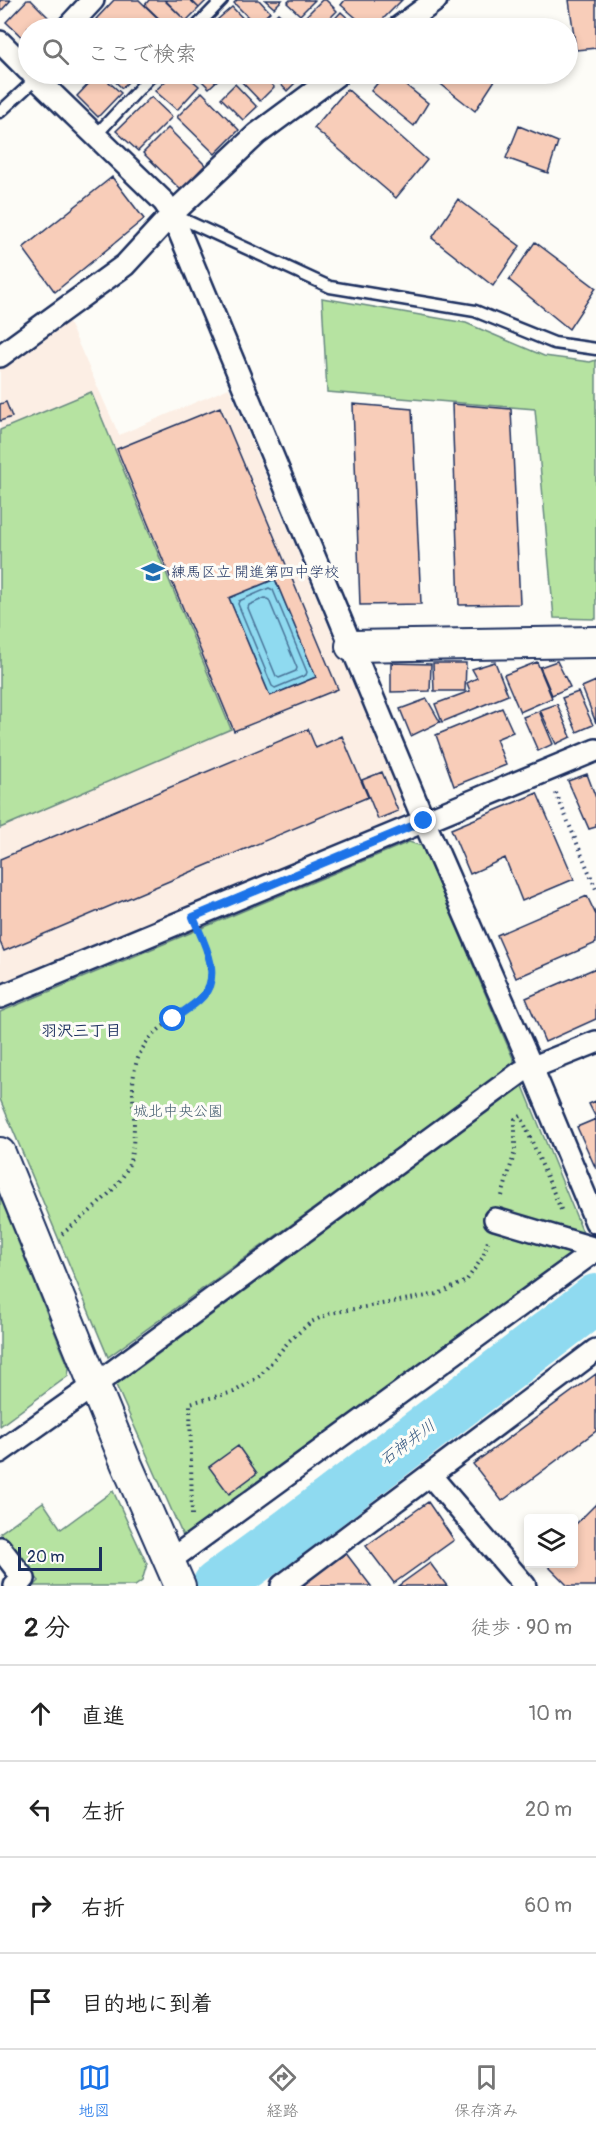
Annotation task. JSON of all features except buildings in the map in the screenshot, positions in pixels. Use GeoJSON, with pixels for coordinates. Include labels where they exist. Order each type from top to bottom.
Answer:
{"type":"FeatureCollection","features":[{"type":"Feature","properties":{"kind":"street"},"geometry":{"type":"LineString","coordinates":[[76,18],[93,0]]}},
{"type":"Feature","properties":{"kind":"street"},"geometry":{"type":"LineString","coordinates":[[412,18],[436,0]]}},
{"type":"Feature","properties":{"kind":"street"},"geometry":{"type":"LineString","coordinates":[[0,42],[18,59]]}},
{"type":"Feature","properties":{"kind":"street"},"geometry":{"type":"LineString","coordinates":[[43,84],[164,202],[172,214],[424,821],[532,1068],[596,1222]]}},
{"type":"Feature","properties":{"kind":"street"},"geometry":{"type":"LineString","coordinates":[[0,356],[125,265],[172,214],[257,134],[324,84]]}},
{"type":"Feature","properties":{"kind":"street"},"geometry":{"type":"LineString","coordinates":[[351,646],[596,642]]}},
{"type":"Feature","properties":{"kind":"street"},"geometry":{"type":"LineString","coordinates":[[0,997],[596,750]]}},
{"type":"Feature","properties":{"kind":"street"},"geometry":{"type":"LineString","coordinates":[[0,1452],[521,1071],[596,1042]]}},
{"type":"Feature","properties":{"kind":"street"},"geometry":{"type":"LineString","coordinates":[[0,1153],[96,1384],[127,1465],[174,1574]]}},
{"type":"Feature","properties":{"kind":"street"},"geometry":{"type":"LineString","coordinates":[[495,1220],[596,1249]]}},
{"type":"Feature","properties":{"kind":"street"},"geometry":{"type":"LineString","coordinates":[[174,1574],[192,1544],[596,1249]]}},
{"type":"Feature","properties":{"kind":"street"},"geometry":{"type":"LineString","coordinates":[[282,1586],[596,1350]]}},
{"type":"Feature","properties":{"kind":"street"},"geometry":{"type":"LineString","coordinates":[[430,1475],[525,1586]]}},
{"type":"Feature","properties":{"kind":"street"},"geometry":{"type":"LineString","coordinates":[[0,1548],[24,1579],[15,1586]]}},
{"type":"Feature","properties":{"kind":"lane"},"geometry":{"type":"LineString","coordinates":[[205,18],[222,0]]}},
{"type":"Feature","properties":{"kind":"lane"},"geometry":{"type":"LineString","coordinates":[[0,112],[24,84]]}},
{"type":"Feature","properties":{"kind":"lane"},"geometry":{"type":"LineString","coordinates":[[96,135],[144,84]]}},
{"type":"Feature","properties":{"kind":"lane"},"geometry":{"type":"LineString","coordinates":[[172,214],[330,287],[475,311],[554,344],[596,349]]}},
{"type":"Feature","properties":{"kind":"path"},"geometry":{"type":"LineString","coordinates":[[547,770],[596,889]]}},
{"type":"Feature","properties":{"kind":"path"},"geometry":{"type":"LineString","coordinates":[[41,1251],[78,1221],[118,1183],[129,1164],[135,1140],[133,1080],[138,1057],[154,1034],[204,995],[211,977],[210,959],[193,917]]}},
{"type":"Feature","properties":{"kind":"path"},"geometry":{"type":"LineString","coordinates":[[192,1544],[190,1403],[234,1392],[260,1376],[289,1341],[311,1322],[331,1313],[438,1294],[466,1281],[483,1257],[515,1151],[515,1119],[520,1116],[575,1244]]}},
{"type":"Feature","properties":{"kind":"shaded area","name":"練馬区立 開進第四中学校"},"geometry":{"type":"Polygon","coordinates":[[[66,316],[119,435],[229,388],[405,808],[400,818],[0,985],[0,361],[66,316]]]}},
{"type":"Feature","properties":{"kind":"green space"},"geometry":{"type":"Polygon","coordinates":[[[322,298],[466,323],[544,356],[590,362],[596,360],[596,619],[554,618],[535,409],[327,392],[322,298]]]}},
{"type":"Feature","properties":{"kind":"green space"},"geometry":{"type":"Polygon","coordinates":[[[91,392],[231,729],[0,828],[0,430],[91,392]]]}},
{"type":"Feature","properties":{"kind":"green space","name":"城北中央公園"},"geometry":{"type":"Polygon","coordinates":[[[409,842],[422,846],[515,1063],[108,1357],[0,1099],[0,1012],[409,842]]]}},
{"type":"Feature","properties":{"kind":"green space"},"geometry":{"type":"Polygon","coordinates":[[[523,1086],[590,1250],[187,1545],[116,1385],[523,1086]]]}},
{"type":"Feature","properties":{"kind":"green space"},"geometry":{"type":"Polygon","coordinates":[[[0,1197],[69,1368],[68,1376],[0,1426],[0,1197]]]}},
{"type":"Feature","properties":{"kind":"green space"},"geometry":{"type":"Polygon","coordinates":[[[113,1491],[147,1564],[142,1581],[135,1586],[34,1586],[39,1581],[0,1533],[43,1502],[61,1529],[113,1491]]]}},
{"type":"Feature","properties":{"kind":"water"},"geometry":{"type":"Polygon","coordinates":[[[275,579],[316,677],[270,696],[229,598],[275,579]]]}},
{"type":"Feature","properties":{"kind":"waterway","name":"石神井川"},"geometry":{"type":"LineString","coordinates":[[217,1586],[596,1299]]}},
{"type":"Feature","properties":{"kind":"place","name":"練馬区立 開進第四中学校"},"geometry":{"type":"Point","coordinates":[153,572]}},
{"type":"Feature","properties":{"kind":"district","name":"羽沢三丁目"},"geometry":{"type":"Point","coordinates":[81,1030]}},
{"type":"Feature","properties":{"kind":"route"},"geometry":{"type":"LineString","coordinates":[[173,1019],[204,995],[211,977],[210,959],[193,917],[424,821]]}}]}
